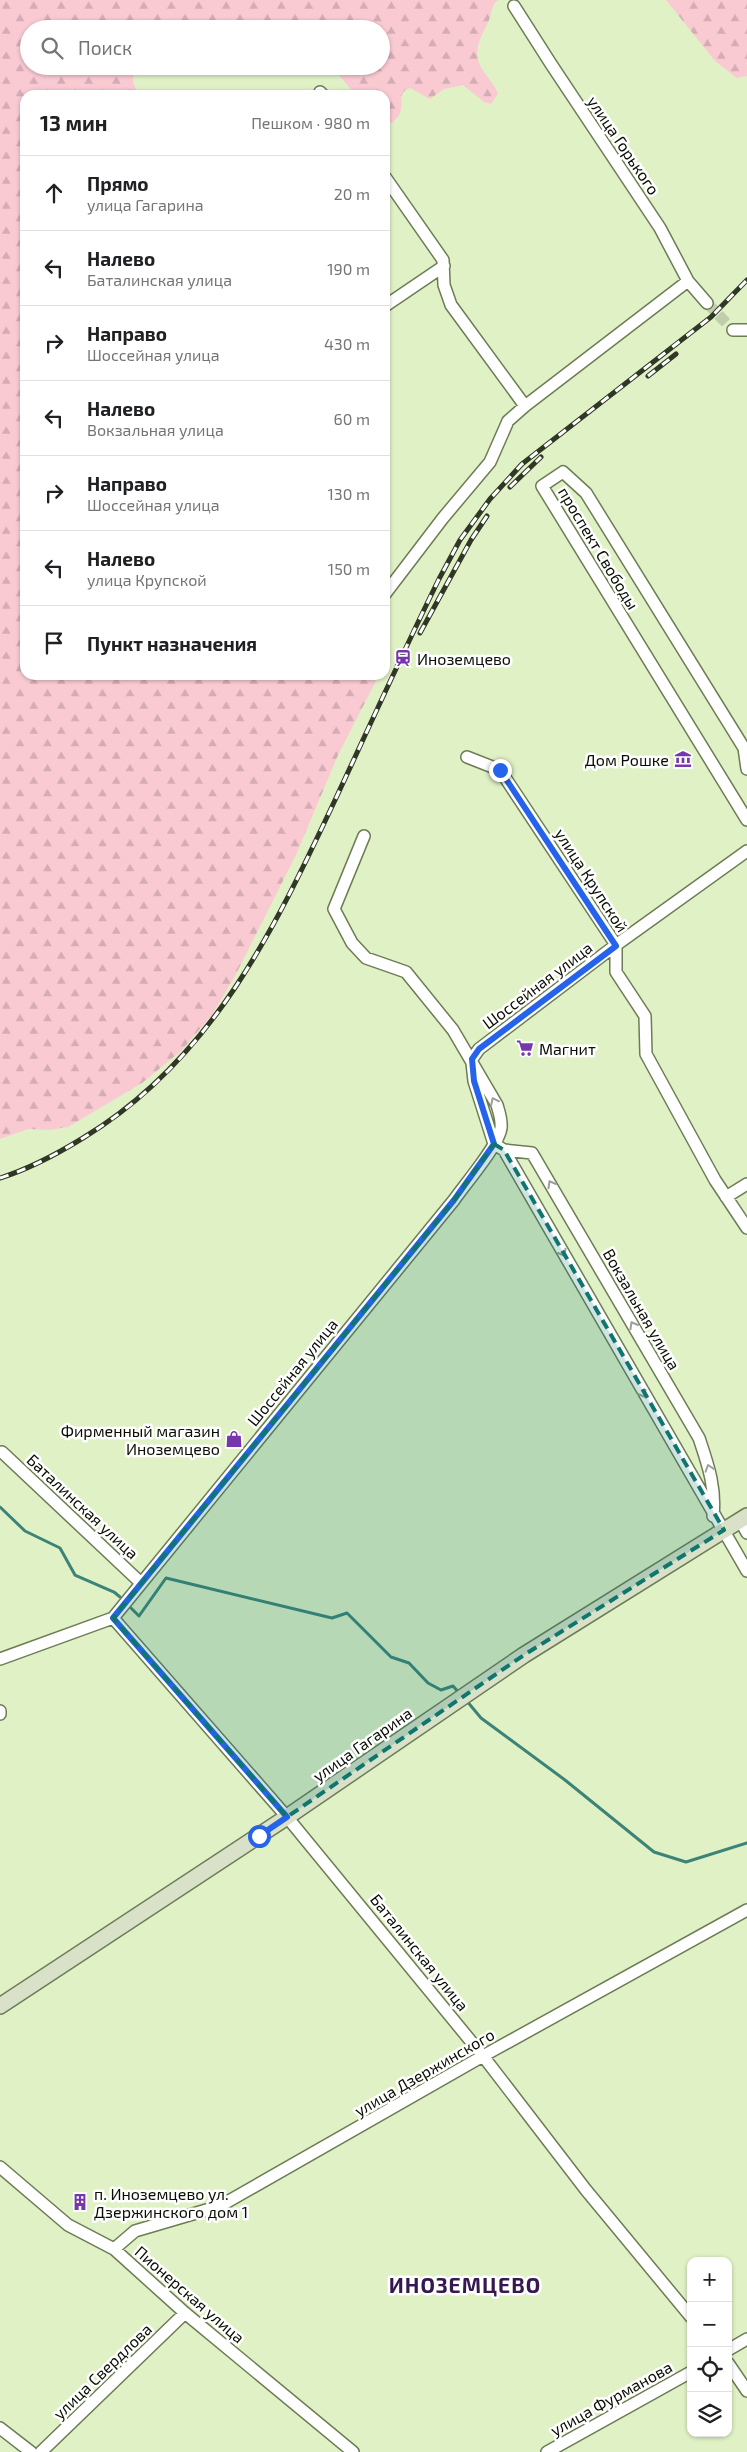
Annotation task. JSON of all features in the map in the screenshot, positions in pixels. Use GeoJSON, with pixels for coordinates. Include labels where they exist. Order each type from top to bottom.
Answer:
{"type":"FeatureCollection","features":[{"type":"Feature","properties":{"kind":"main road","name":"улица Гагарина"},"geometry":{"type":"LineString","coordinates":[[0,2006],[287,1817],[450,1705],[724,1530],[745,1523]]}},
{"type":"Feature","properties":{"kind":"street","name":"улица Горького"},"geometry":{"type":"LineString","coordinates":[[514,6],[660,228],[688,281],[707,303]]}},
{"type":"Feature","properties":{"kind":"street"},"geometry":{"type":"LineString","coordinates":[[390,184],[443,260],[444,285],[451,305],[525,406]]}},
{"type":"Feature","properties":{"kind":"street"},"geometry":{"type":"LineString","coordinates":[[390,303],[444,266]]}},
{"type":"Feature","properties":{"kind":"street"},"geometry":{"type":"LineString","coordinates":[[390,587],[443,518],[490,462],[508,421],[688,281]]}},
{"type":"Feature","properties":{"kind":"street"},"geometry":{"type":"LineString","coordinates":[[733,330],[747,330]]}},
{"type":"Feature","properties":{"kind":"street","name":"проспект Свободы"},"geometry":{"type":"LineString","coordinates":[[747,768],[744,748],[586,493],[563,472],[542,486],[747,820]]}},
{"type":"Feature","properties":{"kind":"street","name":"улица Крупской"},"geometry":{"type":"LineString","coordinates":[[467,757],[500,770],[616,946],[616,972],[645,1016],[646,1054],[726,1197],[747,1228]]}},
{"type":"Feature","properties":{"kind":"street"},"geometry":{"type":"LineString","coordinates":[[364,836],[334,909],[352,943],[366,958],[406,972],[453,1030],[472,1059],[501,1118],[499,1147],[713,1516],[724,1530],[747,1571]]}},
{"type":"Feature","properties":{"kind":"street","name":"Шоссейная улица"},"geometry":{"type":"LineString","coordinates":[[472,1059],[479,1049],[747,851]]}},
{"type":"Feature","properties":{"kind":"street","name":"Шоссейная улица"},"geometry":{"type":"LineString","coordinates":[[113,1618],[499,1147]]}},
{"type":"Feature","properties":{"kind":"street","name":"Вокзальная улица"},"geometry":{"type":"LineString","coordinates":[[499,1147],[532,1153],[699,1438],[712,1478],[715,1495],[713,1516]]}},
{"type":"Feature","properties":{"kind":"street"},"geometry":{"type":"LineString","coordinates":[[726,1197],[747,1184]]}},
{"type":"Feature","properties":{"kind":"street","name":"Баталинская улица"},"geometry":{"type":"LineString","coordinates":[[2,1452],[141,1583]]}},
{"type":"Feature","properties":{"kind":"street"},"geometry":{"type":"LineString","coordinates":[[0,1659],[113,1618]]}},
{"type":"Feature","properties":{"kind":"street","name":"Баталинская улица"},"geometry":{"type":"LineString","coordinates":[[113,1618],[287,1817],[483,2056],[586,2190],[687,2311]]}},
{"type":"Feature","properties":{"kind":"street","name":"улица Дзержинского"},"geometry":{"type":"LineString","coordinates":[[114,2250],[135,2231],[220,2206],[483,2056],[747,1910]]}},
{"type":"Feature","properties":{"kind":"street","name":"Пионерская улица"},"geometry":{"type":"LineString","coordinates":[[0,2167],[68,2224],[114,2250],[184,2313],[353,2452]]}},
{"type":"Feature","properties":{"kind":"street","name":"улица Свердлова"},"geometry":{"type":"LineString","coordinates":[[41,2452],[184,2313]]}},
{"type":"Feature","properties":{"kind":"street"},"geometry":{"type":"LineString","coordinates":[[732,2348],[747,2340]]}},
{"type":"Feature","properties":{"kind":"street"},"geometry":{"type":"LineString","coordinates":[[732,2369],[747,2391]]}},
{"type":"Feature","properties":{"kind":"street","name":"улица Фурманова"},"geometry":{"type":"LineString","coordinates":[[547,2452],[687,2374]]}},
{"type":"Feature","properties":{"kind":"street"},"geometry":{"type":"LineString","coordinates":[[0,2428],[31,2452]]}},
{"type":"Feature","properties":{"kind":"highlighted area"},"geometry":{"type":"Polygon","coordinates":[[[494,1144],[504,1150],[724,1530],[524,1655],[287,1817],[113,1618],[454,1200],[494,1144]]]}},
{"type":"Feature","properties":{"kind":"green space"},"geometry":{"type":"Polygon","coordinates":[[[0,0],[498,0],[493,7],[479,42],[477,53],[480,65],[498,94],[491,104],[484,102],[463,85],[444,89],[430,99],[410,88],[403,92],[400,113],[390,123],[390,90],[352,90],[339,75],[390,75],[390,20],[20,20],[20,75],[133,75],[133,83],[136,90],[20,90],[20,680],[376,680],[338,755],[296,855],[235,976],[212,1015],[181,1051],[142,1083],[68,1127],[49,1130],[28,1129],[0,1139],[0,0]]]}},
{"type":"Feature","properties":{"kind":"green space"},"geometry":{"type":"Polygon","coordinates":[[[666,0],[747,0],[747,76],[737,78],[715,61],[666,0]]]}},
{"type":"Feature","properties":{"kind":"waterway"},"geometry":{"type":"LineString","coordinates":[[0,1507],[25,1531],[60,1548],[75,1575],[114,1592],[120,1597]]}},
{"type":"Feature","properties":{"kind":"waterway"},"geometry":{"type":"LineString","coordinates":[[131,1608],[139,1616],[166,1578],[332,1618],[347,1613],[391,1657],[409,1663],[428,1683],[441,1690],[453,1686],[460,1694]]}},
{"type":"Feature","properties":{"kind":"waterway"},"geometry":{"type":"LineString","coordinates":[[466,1700],[481,1718],[565,1780],[654,1852],[686,1862],[747,1843]]}},
{"type":"Feature","properties":{"kind":"tunnel"},"geometry":{"type":"LineString","coordinates":[[707,303],[733,330]]}},
{"type":"Feature","properties":{"kind":"railway"},"geometry":{"type":"LineString","coordinates":[[0,1178],[32,1166],[63,1150],[128,1106],[168,1071],[203,1031],[235,988],[263,943],[288,896],[439,579],[460,540],[490,499],[522,464],[711,317],[747,280]]}},
{"type":"Feature","properties":{"kind":"railway"},"geometry":{"type":"LineString","coordinates":[[648,376],[676,354]]}},
{"type":"Feature","properties":{"kind":"railway"},"geometry":{"type":"LineString","coordinates":[[510,487],[541,457]]}},
{"type":"Feature","properties":{"kind":"railway"},"geometry":{"type":"LineString","coordinates":[[420,633],[471,540],[487,516]]}},
{"type":"Feature","properties":{"kind":"place","name":"Иноземцево"},"geometry":{"type":"Point","coordinates":[403,658]}},
{"type":"Feature","properties":{"kind":"place","name":"Дом Рошке"},"geometry":{"type":"Point","coordinates":[683,759]}},
{"type":"Feature","properties":{"kind":"place","name":"Магнит"},"geometry":{"type":"Point","coordinates":[525,1048]}},
{"type":"Feature","properties":{"kind":"place","name":"Фирменный магазин Иноземцево"},"geometry":{"type":"Point","coordinates":[234,1439]}},
{"type":"Feature","properties":{"kind":"place","name":"п. Иноземцево ул. Дзержинского дом 1"},"geometry":{"type":"Point","coordinates":[80,2202]}},
{"type":"Feature","properties":{"kind":"district","name":"ИНОЗЕМЦЕВО"},"geometry":{"type":"Point","coordinates":[465,2284]}},
{"type":"Feature","properties":{"kind":"route"},"geometry":{"type":"LineString","coordinates":[[259,1836],[287,1817],[113,1618],[454,1200],[494,1144],[489,1134],[474,1081],[472,1059],[479,1049],[616,946],[500,770]]}}]}
